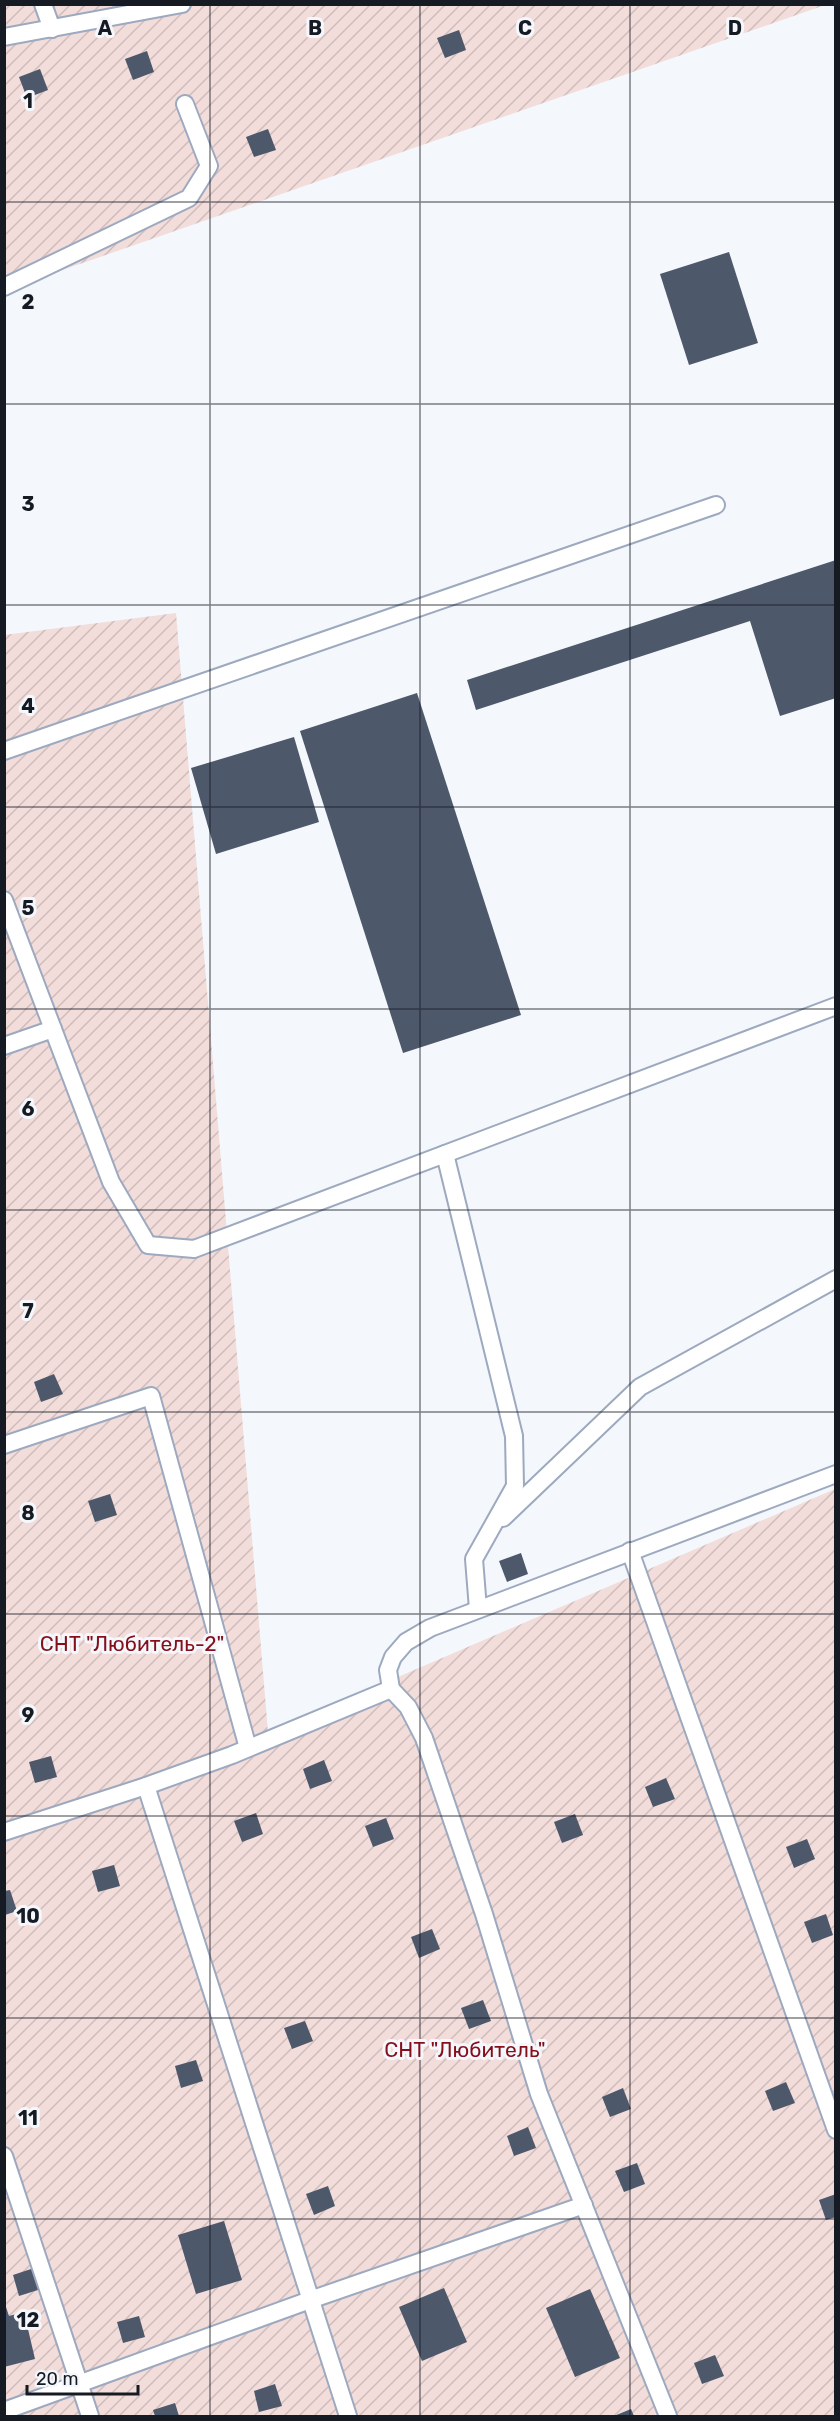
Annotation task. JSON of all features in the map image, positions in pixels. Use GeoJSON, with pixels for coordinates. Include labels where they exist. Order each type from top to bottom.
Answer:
{"type":"FeatureCollection","features":[{"type":"Feature","properties":{"kind":"lane"},"geometry":{"type":"LineString","coordinates":[[43,4],[52,29]]}},
{"type":"Feature","properties":{"kind":"lane"},"geometry":{"type":"LineString","coordinates":[[4,37],[182,4]]}},
{"type":"Feature","properties":{"kind":"lane"},"geometry":{"type":"LineString","coordinates":[[4,287],[189,198],[209,166],[185,104]]}},
{"type":"Feature","properties":{"kind":"lane"},"geometry":{"type":"LineString","coordinates":[[4,751],[716,505]]}},
{"type":"Feature","properties":{"kind":"lane"},"geometry":{"type":"LineString","coordinates":[[4,900],[111,1182],[148,1245],[194,1249],[836,1006]]}},
{"type":"Feature","properties":{"kind":"lane"},"geometry":{"type":"LineString","coordinates":[[4,1046],[53,1029]]}},
{"type":"Feature","properties":{"kind":"lane"},"geometry":{"type":"LineString","coordinates":[[445,1154],[514,1436],[515,1486],[474,1559],[478,1609]]}},
{"type":"Feature","properties":{"kind":"lane"},"geometry":{"type":"LineString","coordinates":[[490,1530],[640,1387],[836,1279]]}},
{"type":"Feature","properties":{"kind":"lane"},"geometry":{"type":"LineString","coordinates":[[4,1444],[151,1396],[248,1748]]}},
{"type":"Feature","properties":{"kind":"lane"},"geometry":{"type":"LineString","coordinates":[[668,2416],[539,2094],[484,1914],[424,1738],[408,1707],[390,1689],[388,1670],[393,1657],[406,1642],[430,1628],[836,1474]]}},
{"type":"Feature","properties":{"kind":"lane"},"geometry":{"type":"LineString","coordinates":[[630,1551],[836,2130]]}},
{"type":"Feature","properties":{"kind":"lane"},"geometry":{"type":"LineString","coordinates":[[4,1832],[146,1786],[248,1748],[390,1689]]}},
{"type":"Feature","properties":{"kind":"lane"},"geometry":{"type":"LineString","coordinates":[[146,1786],[348,2416]]}},
{"type":"Feature","properties":{"kind":"lane"},"geometry":{"type":"LineString","coordinates":[[4,2156],[90,2416]]}},
{"type":"Feature","properties":{"kind":"lane"},"geometry":{"type":"LineString","coordinates":[[4,2411],[310,2300],[584,2205]]}},
{"type":"Feature","properties":{"kind":"green space"},"geometry":{"type":"Polygon","coordinates":[[[5,4],[825,5],[5,290],[5,4]]]}},
{"type":"Feature","properties":{"kind":"green space","name":"СНТ \"Любитель\""},"geometry":{"type":"Polygon","coordinates":[[[176,613],[268,1733],[835,1489],[835,2416],[5,2416],[4,635],[176,613]]]}},
{"type":"Feature","properties":{"kind":"building"},"geometry":{"type":"Polygon","coordinates":[[[459,30],[466,50],[445,58],[437,38],[459,30]]]}},
{"type":"Feature","properties":{"kind":"building"},"geometry":{"type":"Polygon","coordinates":[[[147,51],[154,72],[133,80],[125,59],[147,51]]]}},
{"type":"Feature","properties":{"kind":"building"},"geometry":{"type":"Polygon","coordinates":[[[40,69],[48,90],[27,98],[19,77],[40,69]]]}},
{"type":"Feature","properties":{"kind":"building"},"geometry":{"type":"Polygon","coordinates":[[[268,129],[276,150],[254,157],[246,137],[268,129]]]}},
{"type":"Feature","properties":{"kind":"building"},"geometry":{"type":"Polygon","coordinates":[[[729,252],[758,343],[689,365],[660,274],[729,252]]]}},
{"type":"Feature","properties":{"kind":"building"},"geometry":{"type":"Polygon","coordinates":[[[836,560],[836,698],[780,716],[750,621],[476,710],[467,680],[836,560]]]}},
{"type":"Feature","properties":{"kind":"building"},"geometry":{"type":"Polygon","coordinates":[[[417,693],[521,1015],[403,1053],[300,731],[417,693]]]}},
{"type":"Feature","properties":{"kind":"building"},"geometry":{"type":"Polygon","coordinates":[[[294,737],[319,822],[216,854],[191,768],[294,737]]]}},
{"type":"Feature","properties":{"kind":"building"},"geometry":{"type":"Polygon","coordinates":[[[54,1374],[63,1394],[41,1402],[34,1382],[54,1374]]]}},
{"type":"Feature","properties":{"kind":"building"},"geometry":{"type":"Polygon","coordinates":[[[110,1494],[117,1515],[95,1522],[88,1501],[110,1494]]]}},
{"type":"Feature","properties":{"kind":"building"},"geometry":{"type":"Polygon","coordinates":[[[521,1553],[528,1574],[507,1582],[499,1561],[521,1553]]]}},
{"type":"Feature","properties":{"kind":"building"},"geometry":{"type":"Polygon","coordinates":[[[51,1756],[57,1777],[35,1783],[29,1762],[51,1756]]]}},
{"type":"Feature","properties":{"kind":"building"},"geometry":{"type":"Polygon","coordinates":[[[324,1760],[332,1781],[310,1789],[303,1769],[324,1760]]]}},
{"type":"Feature","properties":{"kind":"building"},"geometry":{"type":"Polygon","coordinates":[[[666,1778],[675,1799],[653,1807],[645,1787],[666,1778]]]}},
{"type":"Feature","properties":{"kind":"building"},"geometry":{"type":"Polygon","coordinates":[[[256,1813],[263,1834],[242,1842],[234,1821],[256,1813]]]}},
{"type":"Feature","properties":{"kind":"building"},"geometry":{"type":"Polygon","coordinates":[[[575,1814],[583,1835],[562,1843],[554,1822],[575,1814]]]}},
{"type":"Feature","properties":{"kind":"building"},"geometry":{"type":"Polygon","coordinates":[[[386,1818],[394,1839],[373,1847],[365,1826],[386,1818]]]}},
{"type":"Feature","properties":{"kind":"building"},"geometry":{"type":"Polygon","coordinates":[[[807,1839],[815,1859],[794,1868],[786,1847],[807,1839]]]}},
{"type":"Feature","properties":{"kind":"building"},"geometry":{"type":"Polygon","coordinates":[[[114,1865],[120,1886],[98,1892],[92,1871],[114,1865]]]}},
{"type":"Feature","properties":{"kind":"building"},"geometry":{"type":"Polygon","coordinates":[[[10,1890],[17,1911],[5,1915],[5,1891],[10,1890]]]}},
{"type":"Feature","properties":{"kind":"building"},"geometry":{"type":"Polygon","coordinates":[[[826,1914],[833,1935],[812,1943],[804,1922],[826,1914]]]}},
{"type":"Feature","properties":{"kind":"building"},"geometry":{"type":"Polygon","coordinates":[[[432,1929],[440,1949],[419,1958],[411,1937],[432,1929]]]}},
{"type":"Feature","properties":{"kind":"building"},"geometry":{"type":"Polygon","coordinates":[[[483,2000],[491,2021],[469,2029],[461,2008],[483,2000]]]}},
{"type":"Feature","properties":{"kind":"building"},"geometry":{"type":"Polygon","coordinates":[[[305,2021],[313,2041],[292,2049],[284,2028],[305,2021]]]}},
{"type":"Feature","properties":{"kind":"building"},"geometry":{"type":"Polygon","coordinates":[[[196,2060],[203,2081],[181,2088],[175,2066],[196,2060]]]}},
{"type":"Feature","properties":{"kind":"building"},"geometry":{"type":"Polygon","coordinates":[[[786,2082],[795,2103],[773,2111],[765,2091],[786,2082]]]}},
{"type":"Feature","properties":{"kind":"building"},"geometry":{"type":"Polygon","coordinates":[[[623,2088],[631,2109],[610,2117],[602,2097],[623,2088]]]}},
{"type":"Feature","properties":{"kind":"building"},"geometry":{"type":"Polygon","coordinates":[[[528,2127],[536,2148],[514,2156],[507,2136],[528,2127]]]}},
{"type":"Feature","properties":{"kind":"building"},"geometry":{"type":"Polygon","coordinates":[[[637,2163],[645,2184],[624,2192],[615,2171],[637,2163]]]}},
{"type":"Feature","properties":{"kind":"building"},"geometry":{"type":"Polygon","coordinates":[[[328,2186],[335,2206],[314,2215],[306,2194],[328,2186]]]}},
{"type":"Feature","properties":{"kind":"building"},"geometry":{"type":"Polygon","coordinates":[[[836,2194],[836,2217],[826,2220],[819,2200],[836,2194]]]}},
{"type":"Feature","properties":{"kind":"building"},"geometry":{"type":"Polygon","coordinates":[[[224,2221],[242,2280],[196,2294],[178,2235],[224,2221]]]}},
{"type":"Feature","properties":{"kind":"building"},"geometry":{"type":"Polygon","coordinates":[[[34,2268],[41,2289],[19,2296],[13,2275],[34,2268]]]}},
{"type":"Feature","properties":{"kind":"building"},"geometry":{"type":"Polygon","coordinates":[[[444,2288],[467,2342],[422,2361],[399,2307],[444,2288]]]}},
{"type":"Feature","properties":{"kind":"building"},"geometry":{"type":"Polygon","coordinates":[[[590,2289],[620,2358],[575,2377],[546,2308],[590,2289]]]}},
{"type":"Feature","properties":{"kind":"building"},"geometry":{"type":"Polygon","coordinates":[[[4,2301],[9,2316],[24,2312],[35,2359],[4,2367],[4,2301]]]}},
{"type":"Feature","properties":{"kind":"building"},"geometry":{"type":"Polygon","coordinates":[[[139,2316],[145,2337],[123,2343],[117,2322],[139,2316]]]}},
{"type":"Feature","properties":{"kind":"building"},"geometry":{"type":"Polygon","coordinates":[[[715,2355],[724,2376],[702,2384],[694,2363],[715,2355]]]}},
{"type":"Feature","properties":{"kind":"building"},"geometry":{"type":"Polygon","coordinates":[[[275,2384],[282,2406],[259,2412],[254,2391],[275,2384]]]}},
{"type":"Feature","properties":{"kind":"building"},"geometry":{"type":"Polygon","coordinates":[[[175,2403],[179,2416],[155,2416],[153,2410],[175,2403]]]}},
{"type":"Feature","properties":{"kind":"building"},"geometry":{"type":"Polygon","coordinates":[[[631,2409],[634,2416],[614,2416],[631,2409]]]}},
{"type":"Feature","properties":{"kind":"park label","name":"СНТ \"Любитель-2\""},"geometry":{"type":"Point","coordinates":[132,1643]}}]}
